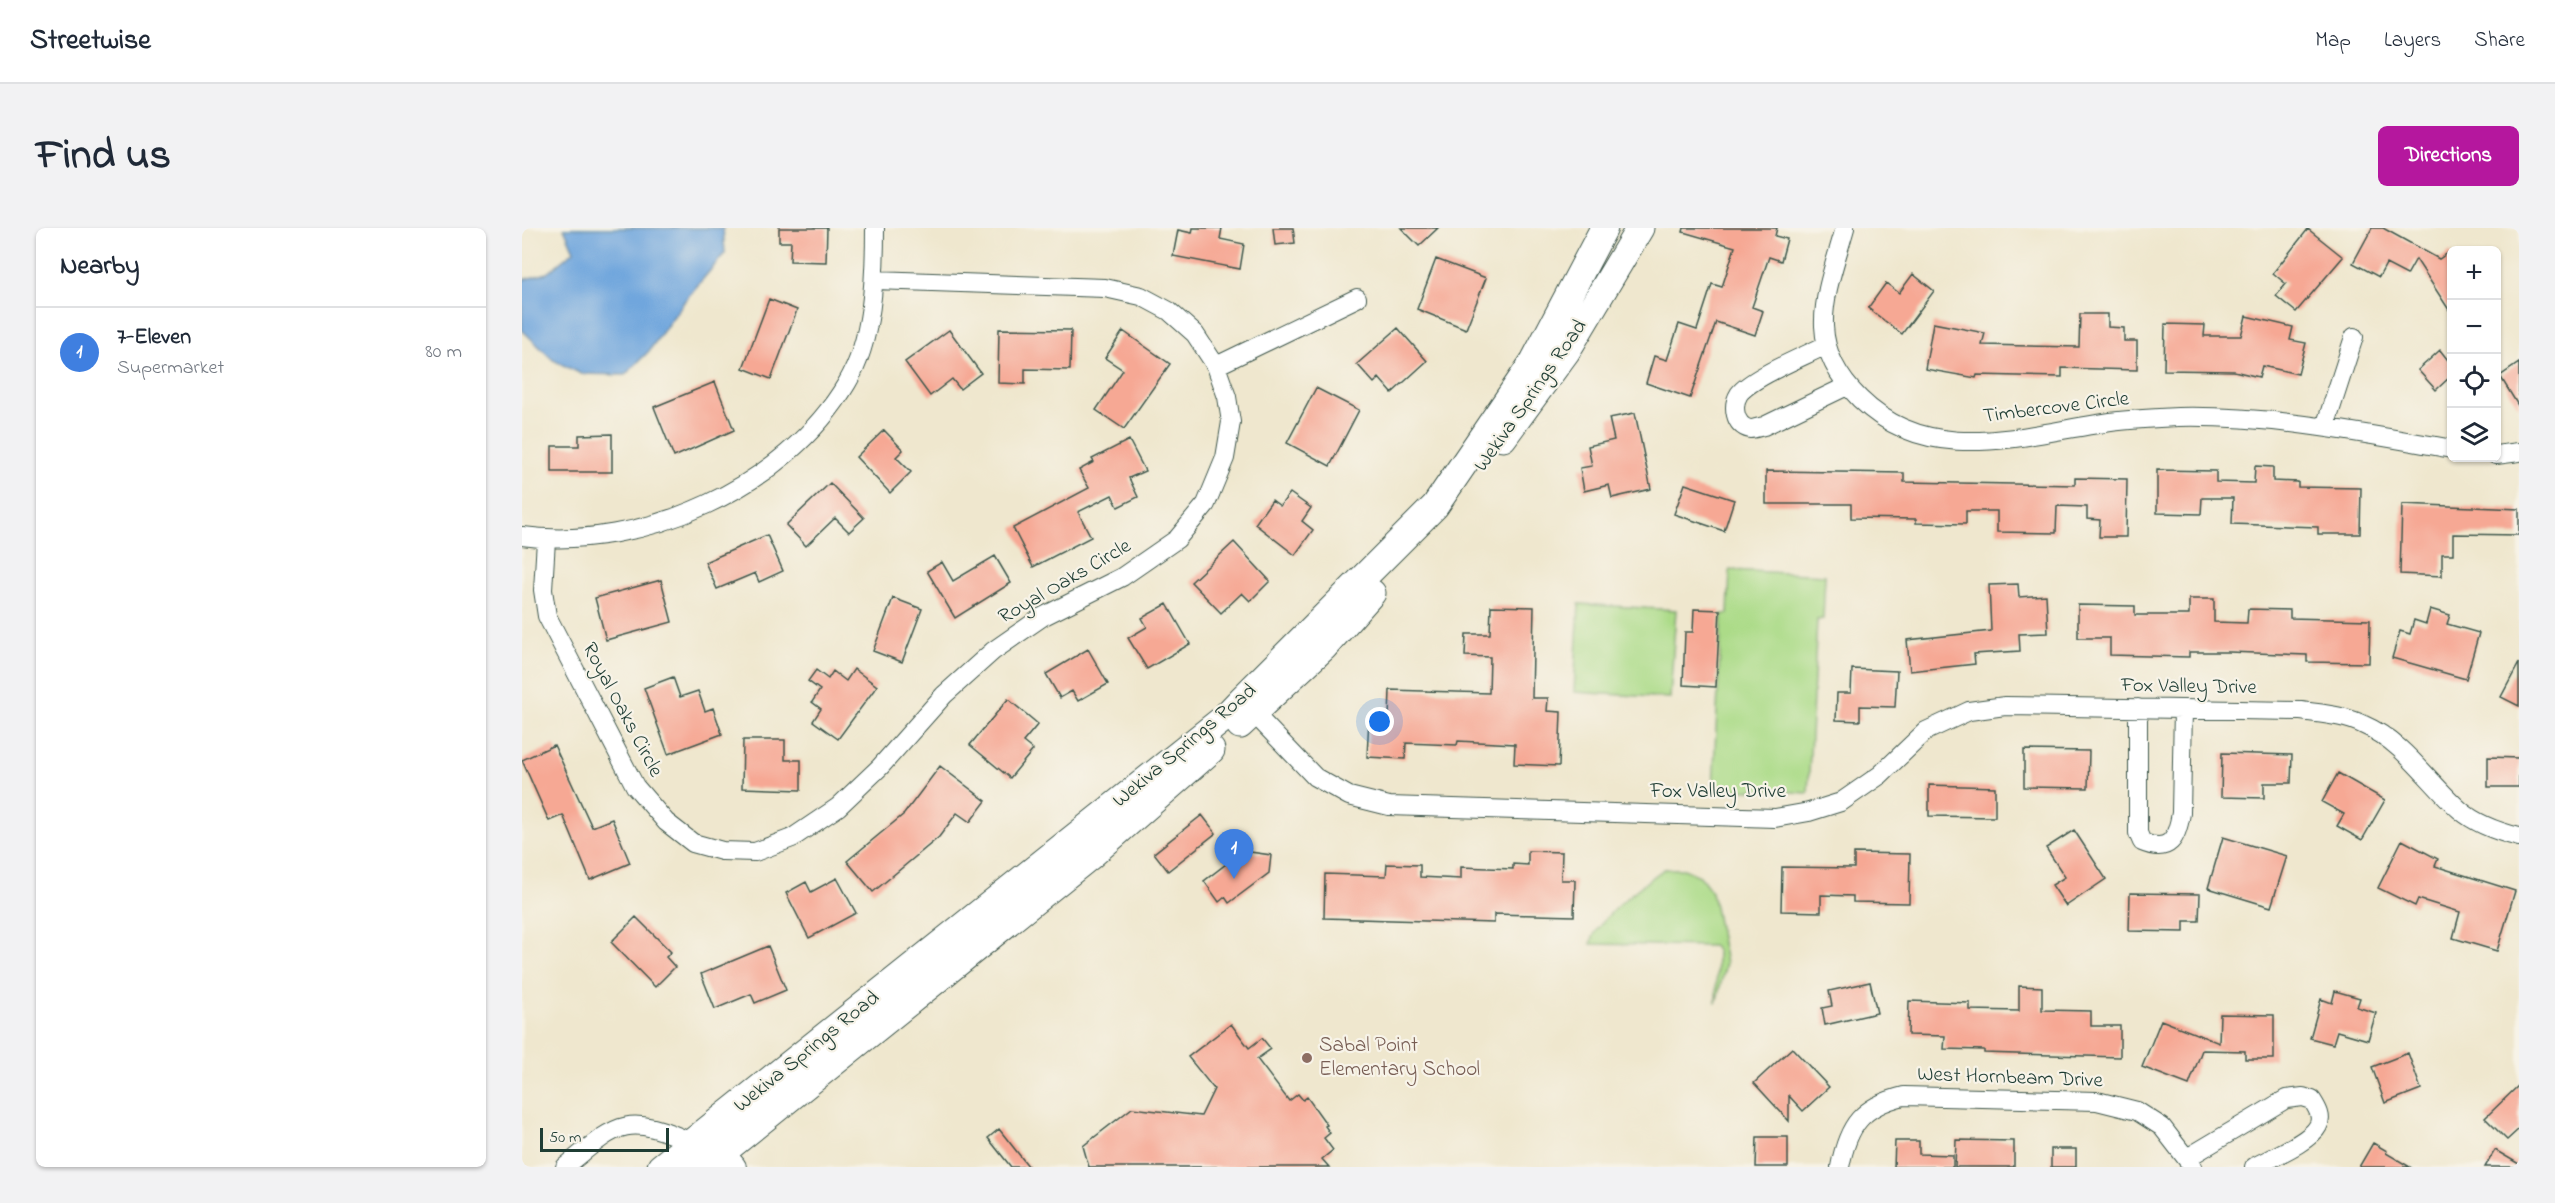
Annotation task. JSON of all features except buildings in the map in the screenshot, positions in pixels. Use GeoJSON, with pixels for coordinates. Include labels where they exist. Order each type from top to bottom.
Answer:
{"type":"FeatureCollection","features":[{"type":"Feature","properties":{"kind":"main road","name":"Wekiva Springs Road"},"geometry":{"type":"LineString","coordinates":[[720,1162],[1089,857],[1248,707],[1435,506],[1534,361],[1604,228]]}},
{"type":"Feature","properties":{"kind":"main road","name":"Wekiva Springs Road"},"geometry":{"type":"LineString","coordinates":[[661,1167],[692,1155],[1223,719],[1248,707],[1324,647],[1468,486],[1566,352],[1640,228]]}},
{"type":"Feature","properties":{"kind":"street"},"geometry":{"type":"LineString","coordinates":[[522,536],[546,540],[592,536],[639,527],[691,513],[744,484],[786,456],[821,418],[848,382],[864,340],[874,280],[875,228]]}},
{"type":"Feature","properties":{"kind":"street","name":"Timbercove Circle"},"geometry":{"type":"LineString","coordinates":[[1845,228],[1825,296],[1822,321],[1826,345],[1847,386],[1872,411],[1900,429],[1938,439],[1992,442],[2119,421],[2179,417],[2325,427],[2447,448]]}},
{"type":"Feature","properties":{"kind":"street","name":"Royal Oaks Circle"},"geometry":{"type":"LineString","coordinates":[[546,540],[543,590],[547,616],[635,786],[666,822],[693,843],[723,851],[754,852],[792,838],[838,807],[880,767],[944,694],[993,651],[1042,617],[1122,577],[1177,539],[1206,504],[1225,458],[1231,422],[1227,397],[1216,366],[1195,334],[1168,311],[1141,296],[1105,288],[874,280]]}},
{"type":"Feature","properties":{"kind":"street"},"geometry":{"type":"LineString","coordinates":[[1216,366],[1357,298]]}},
{"type":"Feature","properties":{"kind":"street"},"geometry":{"type":"LineString","coordinates":[[2325,427],[2354,337]]}},
{"type":"Feature","properties":{"kind":"street"},"geometry":{"type":"LineString","coordinates":[[1826,345],[1755,381],[1739,394],[1735,406],[1736,418],[1742,426],[1751,429],[1764,426],[1847,386]]}},
{"type":"Feature","properties":{"kind":"street"},"geometry":{"type":"LineString","coordinates":[[2501,454],[2519,452]]}},
{"type":"Feature","properties":{"kind":"street","name":"Fox Valley Drive"},"geometry":{"type":"LineString","coordinates":[[1248,707],[1315,777],[1349,796],[1389,806],[1775,818],[1809,812],[1841,802],[1880,775],[1926,731],[1969,711],[2005,706],[2301,711],[2340,716],[2366,725],[2402,751],[2462,812],[2497,832],[2519,837]]}},
{"type":"Feature","properties":{"kind":"street"},"geometry":{"type":"LineString","coordinates":[[2138,708],[2138,832],[2142,842],[2153,847],[2162,847],[2172,841],[2178,830],[2181,813],[2184,709]]}},
{"type":"Feature","properties":{"kind":"street","name":"West Hornbeam Drive"},"geometry":{"type":"LineString","coordinates":[[1840,1167],[1852,1129],[1866,1111],[1882,1101],[1904,1096],[2097,1101],[2137,1111],[2162,1127],[2190,1162]]}},
{"type":"Feature","properties":{"kind":"street"},"geometry":{"type":"LineString","coordinates":[[2190,1162],[2286,1099],[2303,1097],[2312,1100],[2319,1111],[2319,1125],[2310,1136],[2254,1167]]}},
{"type":"Feature","properties":{"kind":"street"},"geometry":{"type":"LineString","coordinates":[[566,1167],[616,1128],[637,1125],[657,1127],[692,1155],[720,1162]]}},
{"type":"Feature","properties":{"kind":"green space"},"geometry":{"type":"Polygon","coordinates":[[[1730,570],[1825,575],[1823,619],[1817,620],[1808,793],[1713,788],[1722,614],[1728,614],[1730,570]]]}},
{"type":"Feature","properties":{"kind":"green space"},"geometry":{"type":"Polygon","coordinates":[[[1579,604],[1676,610],[1670,698],[1574,692],[1579,604]]]}},
{"type":"Feature","properties":{"kind":"green space"},"geometry":{"type":"Polygon","coordinates":[[[1664,869],[1684,869],[1700,876],[1712,892],[1726,963],[1716,1003],[1717,952],[1713,946],[1591,944],[1594,934],[1610,913],[1664,869]]]}},
{"type":"Feature","properties":{"kind":"water"},"geometry":{"type":"Polygon","coordinates":[[[564,228],[723,228],[725,253],[686,299],[649,351],[625,375],[581,374],[553,360],[522,330],[522,280],[547,273],[574,251],[564,228]]]}},
{"type":"Feature","properties":{"kind":"place","name":"7-Eleven"},"geometry":{"type":"Point","coordinates":[1234,879]}},
{"type":"Feature","properties":{"kind":"place","name":"Sabal Point Elementary School"},"geometry":{"type":"Point","coordinates":[1307,1058]}}]}
